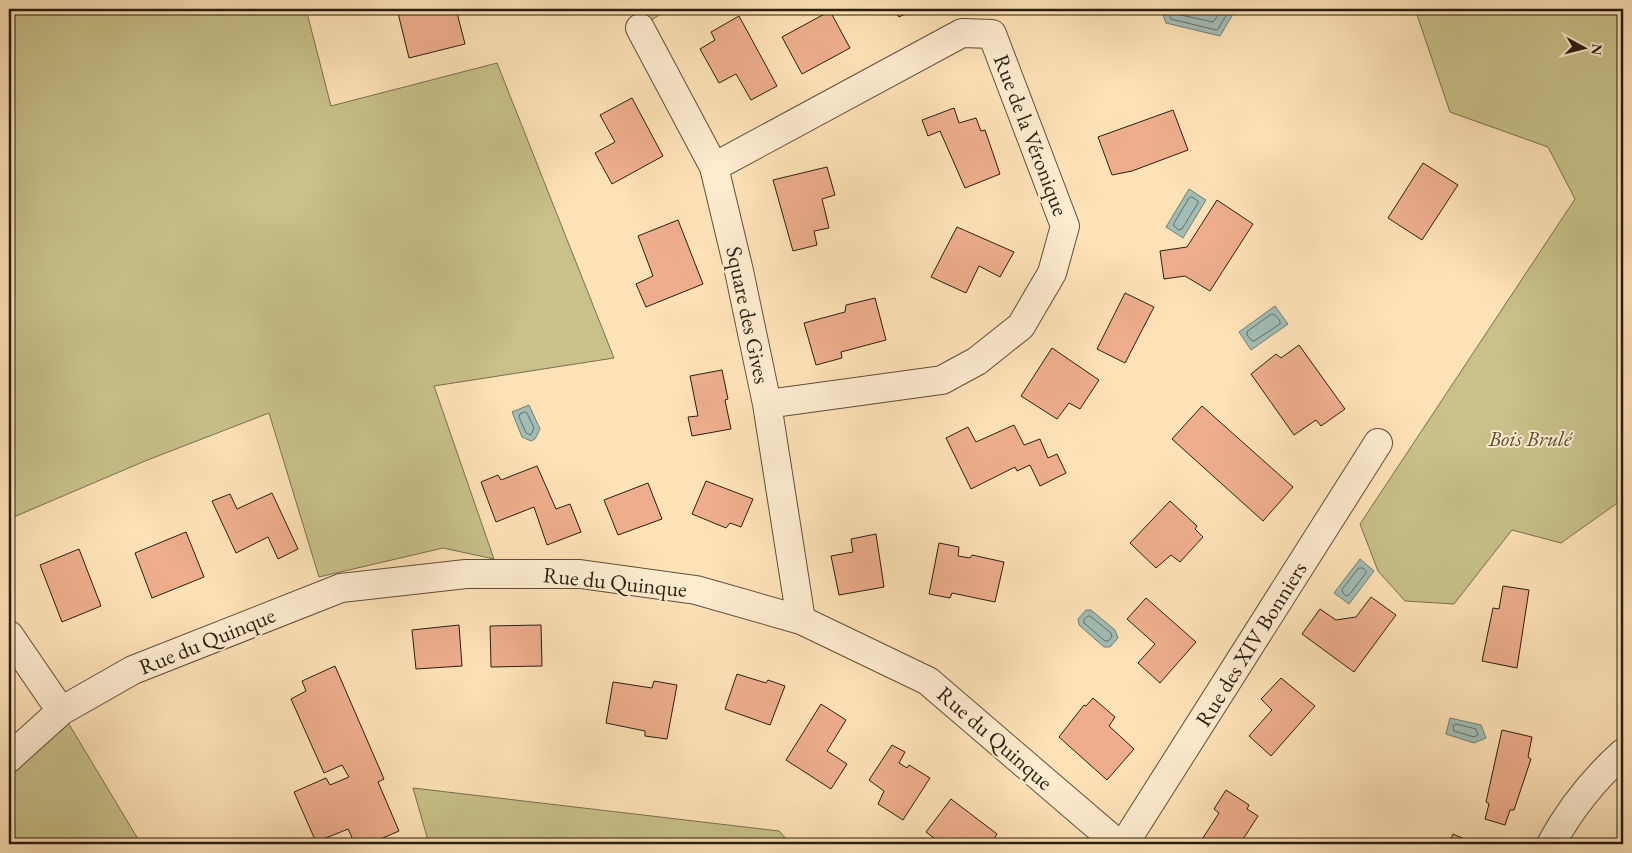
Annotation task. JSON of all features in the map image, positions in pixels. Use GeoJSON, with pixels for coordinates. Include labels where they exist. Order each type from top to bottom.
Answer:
{"type":"FeatureCollection","features":[{"type":"Feature","properties":{"kind":"street","name":"Square des Gives"},"geometry":{"type":"LineString","coordinates":[[640,28],[714,166],[739,271],[767,404],[801,620]]}},
{"type":"Feature","properties":{"kind":"street","name":"Rue de la Véronique"},"geometry":{"type":"LineString","coordinates":[[714,166],[962,33],[992,34],[1065,226],[1052,273],[1021,326],[977,361],[942,380],[767,404]]}},
{"type":"Feature","properties":{"kind":"street","name":"Rue des XIV Bonniers"},"geometry":{"type":"LineString","coordinates":[[1124,844],[1378,443]]}},
{"type":"Feature","properties":{"kind":"street","name":"Rue du Quinque"},"geometry":{"type":"LineString","coordinates":[[9,758],[61,711],[133,670],[341,588],[466,574],[580,574],[696,590],[801,620],[928,681],[1118,844]]}},
{"type":"Feature","properties":{"kind":"street"},"geometry":{"type":"LineString","coordinates":[[9,635],[61,711]]}},
{"type":"Feature","properties":{"kind":"street"},"geometry":{"type":"LineString","coordinates":[[1551,844],[1561,826],[1606,769],[1623,753]]}},
{"type":"Feature","properties":{"kind":"green space"},"geometry":{"type":"Polygon","coordinates":[[[9,9],[306,9],[331,106],[497,63],[614,358],[434,386],[494,559],[443,548],[319,577],[269,413],[145,461],[9,519],[9,9]]]}},
{"type":"Feature","properties":{"kind":"green space"},"geometry":{"type":"Polygon","coordinates":[[[633,9],[668,9],[640,28],[633,9]]]}},
{"type":"Feature","properties":{"kind":"green space","name":"Bois Brulé"},"geometry":{"type":"Polygon","coordinates":[[[1415,9],[1623,9],[1623,499],[1561,543],[1512,530],[1454,604],[1405,601],[1378,571],[1360,524],[1575,199],[1548,147],[1450,112],[1415,9]]]}},
{"type":"Feature","properties":{"kind":"green space"},"geometry":{"type":"Polygon","coordinates":[[[61,711],[141,844],[9,844],[9,758],[61,711]]]}},
{"type":"Feature","properties":{"kind":"green space"},"geometry":{"type":"Polygon","coordinates":[[[413,788],[779,831],[791,844],[429,844],[413,788]]]}},
{"type":"Feature","properties":{"kind":"water"},"geometry":{"type":"Polygon","coordinates":[[[1161,9],[1236,9],[1220,36],[1166,23],[1161,9]]]}},
{"type":"Feature","properties":{"kind":"water"},"geometry":{"type":"Polygon","coordinates":[[[1189,189],[1206,200],[1183,238],[1166,227],[1189,189]]]}},
{"type":"Feature","properties":{"kind":"water"},"geometry":{"type":"Polygon","coordinates":[[[1275,306],[1288,324],[1251,350],[1239,332],[1275,306]]]}},
{"type":"Feature","properties":{"kind":"water"},"geometry":{"type":"Polygon","coordinates":[[[529,405],[540,429],[535,439],[531,441],[522,437],[512,412],[529,405]]]}},
{"type":"Feature","properties":{"kind":"water"},"geometry":{"type":"Polygon","coordinates":[[[1360,559],[1374,571],[1349,604],[1334,593],[1360,559]]]}},
{"type":"Feature","properties":{"kind":"water"},"geometry":{"type":"Polygon","coordinates":[[[1086,610],[1091,610],[1115,630],[1118,638],[1110,647],[1104,647],[1079,625],[1078,619],[1086,610]]]}},
{"type":"Feature","properties":{"kind":"water"},"geometry":{"type":"Polygon","coordinates":[[[1450,718],[1481,725],[1486,738],[1474,743],[1446,734],[1450,718]]]}},
{"type":"Feature","properties":{"kind":"building"},"geometry":{"type":"Polygon","coordinates":[[[397,9],[456,9],[465,44],[409,58],[397,9]]]}},
{"type":"Feature","properties":{"kind":"building"},"geometry":{"type":"Polygon","coordinates":[[[894,9],[915,9],[899,17],[894,9]]]}},
{"type":"Feature","properties":{"kind":"building"},"geometry":{"type":"Polygon","coordinates":[[[830,11],[850,48],[802,74],[782,37],[830,11]]]}},
{"type":"Feature","properties":{"kind":"building"},"geometry":{"type":"Polygon","coordinates":[[[739,16],[777,86],[751,100],[736,74],[719,83],[700,49],[715,40],[711,32],[739,16]]]}},
{"type":"Feature","properties":{"kind":"building"},"geometry":{"type":"Polygon","coordinates":[[[632,98],[663,156],[612,184],[595,153],[615,142],[600,115],[632,98]]]}},
{"type":"Feature","properties":{"kind":"building"},"geometry":{"type":"Polygon","coordinates":[[[954,108],[959,123],[976,118],[981,131],[985,130],[1000,174],[965,188],[940,131],[928,136],[922,120],[954,108]]]}},
{"type":"Feature","properties":{"kind":"building"},"geometry":{"type":"Polygon","coordinates":[[[1173,110],[1188,150],[1132,171],[1112,175],[1098,137],[1173,110]]]}},
{"type":"Feature","properties":{"kind":"building"},"geometry":{"type":"Polygon","coordinates":[[[1423,163],[1458,185],[1422,240],[1388,218],[1423,163]]]}},
{"type":"Feature","properties":{"kind":"building"},"geometry":{"type":"Polygon","coordinates":[[[827,167],[835,195],[822,199],[829,228],[814,231],[817,245],[793,251],[773,180],[827,167]]]}},
{"type":"Feature","properties":{"kind":"building"},"geometry":{"type":"Polygon","coordinates":[[[1217,200],[1253,224],[1210,291],[1185,276],[1164,279],[1160,251],[1187,247],[1217,200]]]}},
{"type":"Feature","properties":{"kind":"building"},"geometry":{"type":"Polygon","coordinates":[[[678,220],[703,284],[646,307],[636,284],[653,276],[638,236],[678,220]]]}},
{"type":"Feature","properties":{"kind":"building"},"geometry":{"type":"Polygon","coordinates":[[[957,227],[1014,252],[1000,277],[979,266],[966,293],[931,277],[957,227]]]}},
{"type":"Feature","properties":{"kind":"building"},"geometry":{"type":"Polygon","coordinates":[[[1125,293],[1154,307],[1125,363],[1097,349],[1125,293]]]}},
{"type":"Feature","properties":{"kind":"building"},"geometry":{"type":"Polygon","coordinates":[[[875,298],[886,340],[841,352],[842,358],[816,365],[804,323],[845,312],[846,305],[875,298]]]}},
{"type":"Feature","properties":{"kind":"building"},"geometry":{"type":"Polygon","coordinates":[[[1299,345],[1345,409],[1321,426],[1316,420],[1294,435],[1251,374],[1276,354],[1281,358],[1299,345]]]}},
{"type":"Feature","properties":{"kind":"building"},"geometry":{"type":"Polygon","coordinates":[[[1052,348],[1099,380],[1080,409],[1069,403],[1057,419],[1021,396],[1052,348]]]}},
{"type":"Feature","properties":{"kind":"building"},"geometry":{"type":"Polygon","coordinates":[[[722,370],[728,399],[725,400],[731,429],[692,436],[688,417],[698,416],[690,376],[722,370]]]}},
{"type":"Feature","properties":{"kind":"building"},"geometry":{"type":"Polygon","coordinates":[[[1202,406],[1293,487],[1263,521],[1172,439],[1202,406]]]}},
{"type":"Feature","properties":{"kind":"building"},"geometry":{"type":"Polygon","coordinates":[[[1014,425],[1024,445],[1040,439],[1048,458],[1057,454],[1066,473],[1040,486],[1030,465],[1017,471],[1015,467],[971,489],[946,438],[968,427],[976,442],[1014,425]]]}},
{"type":"Feature","properties":{"kind":"building"},"geometry":{"type":"Polygon","coordinates":[[[537,466],[556,509],[570,504],[581,532],[547,545],[534,507],[496,522],[481,482],[498,475],[501,480],[537,466]]]}},
{"type":"Feature","properties":{"kind":"building"},"geometry":{"type":"Polygon","coordinates":[[[706,481],[753,499],[741,527],[730,523],[726,528],[692,514],[706,481]]]}},
{"type":"Feature","properties":{"kind":"building"},"geometry":{"type":"Polygon","coordinates":[[[648,483],[662,519],[618,535],[604,500],[648,483]]]}},
{"type":"Feature","properties":{"kind":"building"},"geometry":{"type":"Polygon","coordinates":[[[272,493],[298,549],[278,559],[268,537],[236,553],[212,501],[230,494],[237,509],[272,493]]]}},
{"type":"Feature","properties":{"kind":"building"},"geometry":{"type":"Polygon","coordinates":[[[1170,501],[1197,526],[1195,529],[1203,537],[1180,562],[1171,555],[1156,568],[1130,543],[1170,501]]]}},
{"type":"Feature","properties":{"kind":"building"},"geometry":{"type":"Polygon","coordinates":[[[186,532],[204,577],[152,598],[135,553],[186,532]]]}},
{"type":"Feature","properties":{"kind":"building"},"geometry":{"type":"Polygon","coordinates":[[[876,534],[884,587],[839,595],[831,556],[853,552],[851,539],[876,534]]]}},
{"type":"Feature","properties":{"kind":"building"},"geometry":{"type":"Polygon","coordinates":[[[939,543],[959,547],[958,556],[970,558],[972,555],[1004,562],[995,602],[952,593],[950,598],[929,594],[939,543]]]}},
{"type":"Feature","properties":{"kind":"building"},"geometry":{"type":"Polygon","coordinates":[[[79,549],[101,606],[62,622],[40,565],[79,549]]]}},
{"type":"Feature","properties":{"kind":"building"},"geometry":{"type":"Polygon","coordinates":[[[1503,586],[1529,590],[1517,668],[1482,661],[1493,608],[1499,609],[1503,586]]]}},
{"type":"Feature","properties":{"kind":"building"},"geometry":{"type":"Polygon","coordinates":[[[1371,597],[1396,615],[1354,672],[1302,634],[1320,609],[1336,620],[1356,617],[1371,597]]]}},
{"type":"Feature","properties":{"kind":"building"},"geometry":{"type":"Polygon","coordinates":[[[1146,598],[1196,642],[1160,683],[1138,663],[1155,644],[1127,619],[1146,598]]]}},
{"type":"Feature","properties":{"kind":"building"},"geometry":{"type":"Polygon","coordinates":[[[459,625],[462,666],[416,669],[412,630],[459,625]]]}},
{"type":"Feature","properties":{"kind":"building"},"geometry":{"type":"Polygon","coordinates":[[[541,625],[542,666],[491,667],[490,626],[541,625]]]}},
{"type":"Feature","properties":{"kind":"building"},"geometry":{"type":"Polygon","coordinates":[[[335,666],[384,779],[378,782],[399,831],[369,844],[355,844],[348,829],[316,842],[294,792],[326,778],[330,785],[349,777],[342,765],[324,773],[291,699],[306,691],[302,681],[335,666]]]}},
{"type":"Feature","properties":{"kind":"building"},"geometry":{"type":"Polygon","coordinates":[[[737,674],[766,683],[768,680],[785,686],[770,725],[725,709],[737,674]]]}},
{"type":"Feature","properties":{"kind":"building"},"geometry":{"type":"Polygon","coordinates":[[[1281,678],[1315,706],[1271,756],[1249,736],[1272,710],[1261,699],[1281,678]]]}},
{"type":"Feature","properties":{"kind":"building"},"geometry":{"type":"Polygon","coordinates":[[[654,681],[677,685],[667,739],[645,736],[645,731],[606,723],[613,682],[652,688],[654,681]]]}},
{"type":"Feature","properties":{"kind":"building"},"geometry":{"type":"Polygon","coordinates":[[[1093,698],[1115,717],[1109,726],[1134,749],[1107,780],[1059,737],[1084,705],[1086,706],[1093,698]]]}},
{"type":"Feature","properties":{"kind":"building"},"geometry":{"type":"Polygon","coordinates":[[[821,704],[846,720],[827,751],[847,764],[831,789],[786,760],[821,704]]]}},
{"type":"Feature","properties":{"kind":"building"},"geometry":{"type":"Polygon","coordinates":[[[1502,730],[1532,737],[1528,757],[1531,759],[1514,810],[1510,810],[1505,825],[1485,819],[1489,804],[1486,802],[1502,730]]]}},
{"type":"Feature","properties":{"kind":"building"},"geometry":{"type":"Polygon","coordinates":[[[892,745],[905,752],[899,763],[907,768],[909,765],[930,778],[903,820],[878,804],[884,791],[869,780],[892,745]]]}},
{"type":"Feature","properties":{"kind":"building"},"geometry":{"type":"Polygon","coordinates":[[[1226,790],[1249,805],[1247,809],[1258,816],[1240,844],[1199,844],[1219,813],[1214,809],[1226,790]]]}},
{"type":"Feature","properties":{"kind":"building"},"geometry":{"type":"Polygon","coordinates":[[[951,799],[997,834],[992,842],[995,844],[942,844],[926,832],[951,799]]]}},
{"type":"Feature","properties":{"kind":"building"},"geometry":{"type":"Polygon","coordinates":[[[1453,834],[1476,844],[1449,844],[1453,834]]]}}]}
